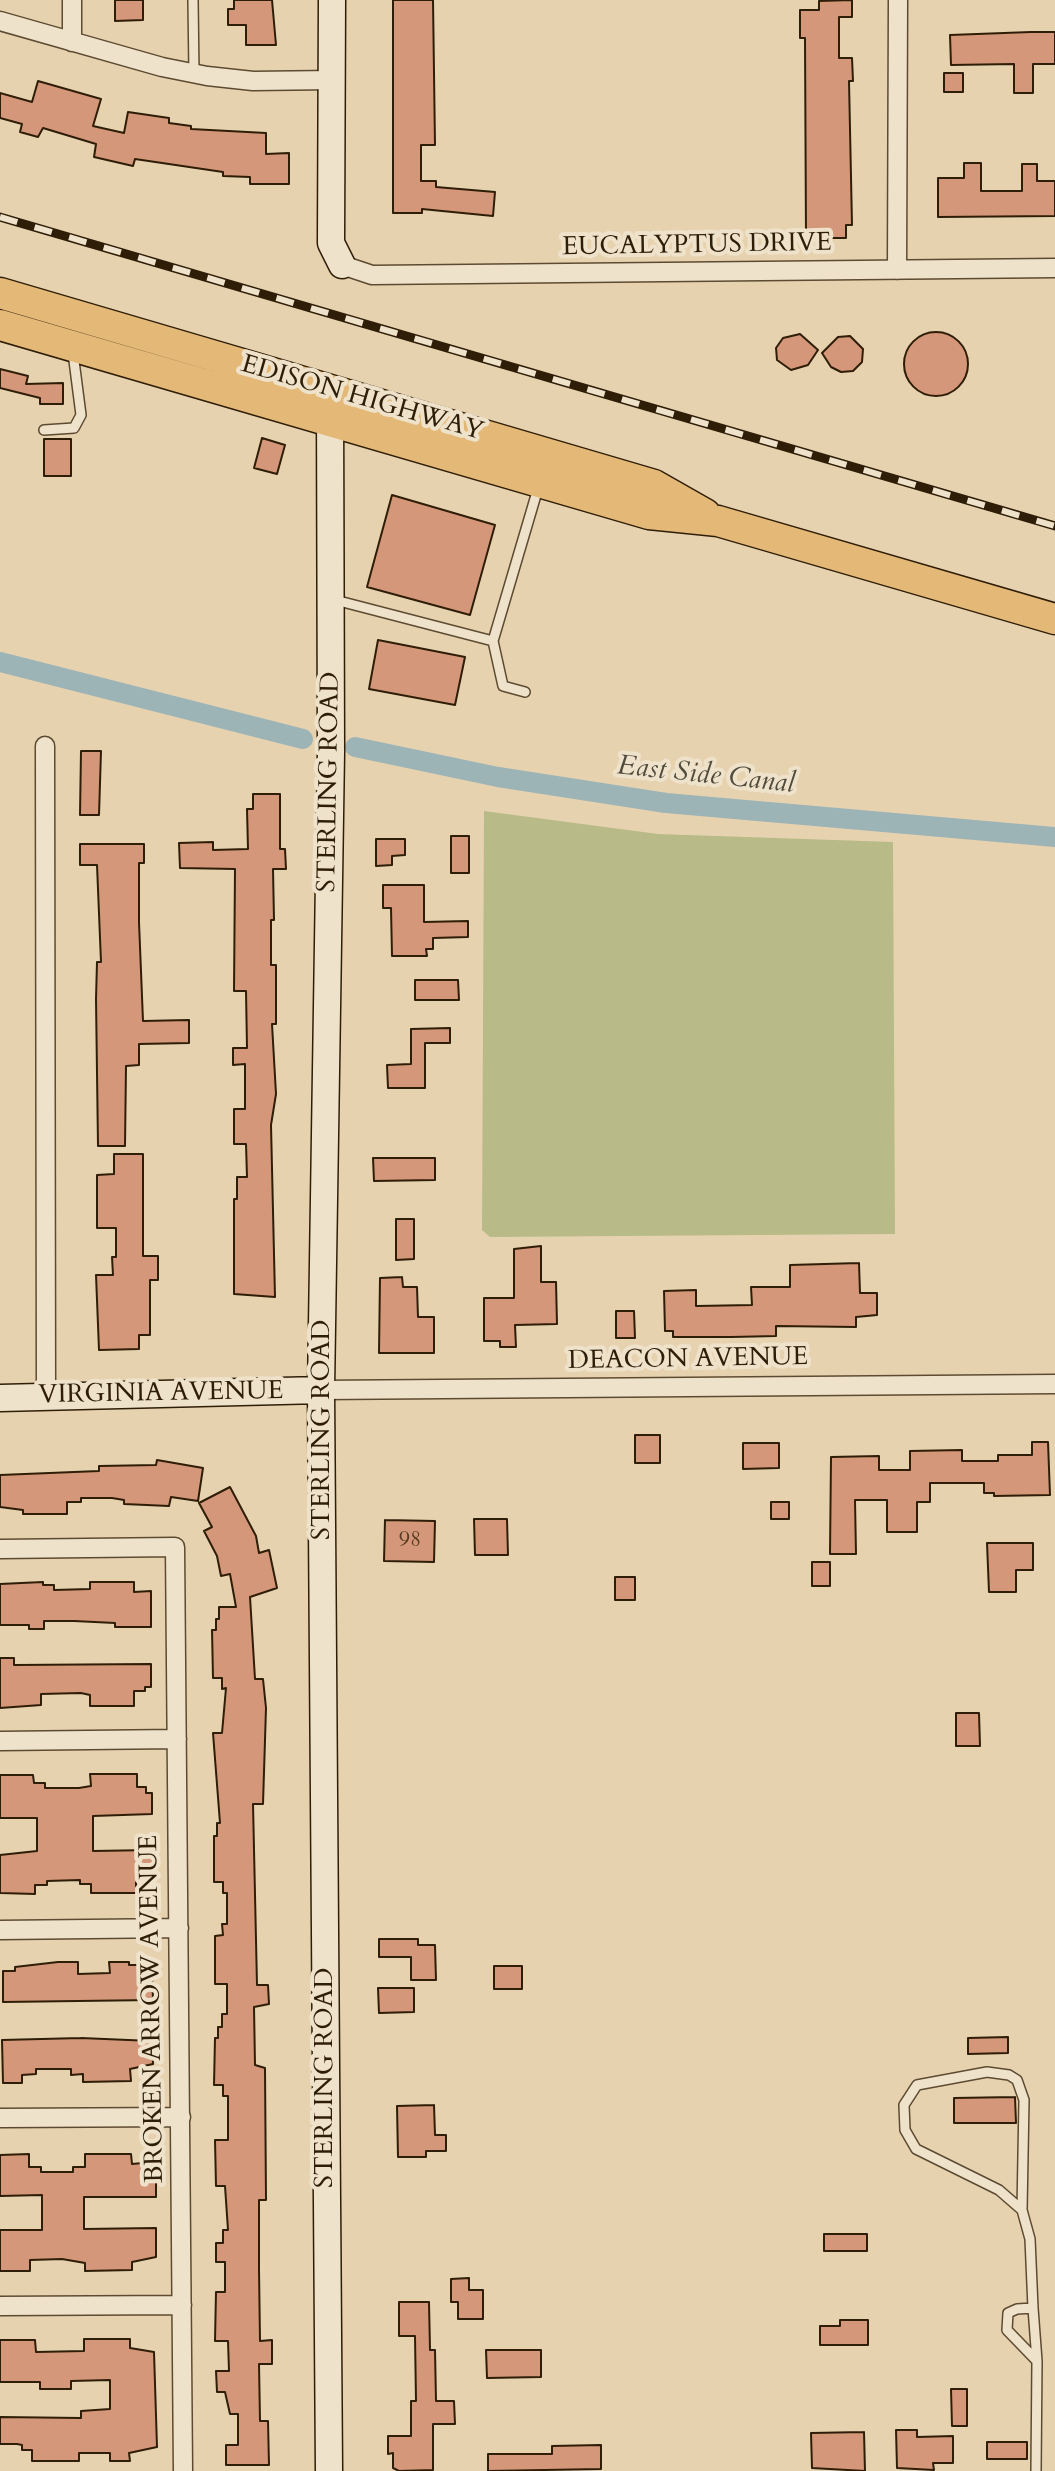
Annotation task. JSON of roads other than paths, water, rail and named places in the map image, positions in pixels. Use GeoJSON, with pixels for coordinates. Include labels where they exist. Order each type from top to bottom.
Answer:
{"type":"FeatureCollection","features":[{"type":"Feature","properties":{"kind":"main road","name":"EDISON HIGHWAY"},"geometry":{"type":"LineString","coordinates":[[0,293],[654,485],[718,521]]}},
{"type":"Feature","properties":{"kind":"main road","name":"EDISON HIGHWAY"},"geometry":{"type":"LineString","coordinates":[[0,325],[649,514],[718,521],[1055,619]]}},
{"type":"Feature","properties":{"kind":"street"},"geometry":{"type":"LineString","coordinates":[[72,0],[72,42]]}},
{"type":"Feature","properties":{"kind":"street"},"geometry":{"type":"LineString","coordinates":[[332,0],[331,243],[342,265]]}},
{"type":"Feature","properties":{"kind":"street"},"geometry":{"type":"LineString","coordinates":[[897,270],[898,0]]}},
{"type":"Feature","properties":{"kind":"street"},"geometry":{"type":"LineString","coordinates":[[0,21],[194,74],[253,81],[333,80]]}},
{"type":"Feature","properties":{"kind":"street","name":"EUCALYPTUS DRIVE"},"geometry":{"type":"LineString","coordinates":[[342,265],[372,275],[1055,268]]}},
{"type":"Feature","properties":{"kind":"street","name":"STERLING ROAD"},"geometry":{"type":"LineString","coordinates":[[329,390],[332,599],[321,1390],[329,2471]]}},
{"type":"Feature","properties":{"kind":"street"},"geometry":{"type":"LineString","coordinates":[[45,746],[46,1396]]}},
{"type":"Feature","properties":{"kind":"street","name":"DEACON AVENUE"},"geometry":{"type":"LineString","coordinates":[[321,1390],[1055,1384]]}},
{"type":"Feature","properties":{"kind":"street","name":"VIRGINIA AVENUE"},"geometry":{"type":"LineString","coordinates":[[0,1398],[321,1390]]}},
{"type":"Feature","properties":{"kind":"street","name":"BROKEN ARROW AVENUE"},"geometry":{"type":"LineString","coordinates":[[0,1549],[175,1547],[183,2471]]}},
{"type":"Feature","properties":{"kind":"street"},"geometry":{"type":"LineString","coordinates":[[0,1741],[177,1739]]}},
{"type":"Feature","properties":{"kind":"street"},"geometry":{"type":"LineString","coordinates":[[0,1930],[179,1928]]}},
{"type":"Feature","properties":{"kind":"street"},"geometry":{"type":"LineString","coordinates":[[0,2118],[181,2117]]}},
{"type":"Feature","properties":{"kind":"street"},"geometry":{"type":"LineString","coordinates":[[0,2306],[182,2305]]}},
{"type":"Feature","properties":{"kind":"lane"},"geometry":{"type":"LineString","coordinates":[[193,0],[194,74]]}},
{"type":"Feature","properties":{"kind":"lane"},"geometry":{"type":"LineString","coordinates":[[44,430],[74,428],[81,415],[72,346]]}},
{"type":"Feature","properties":{"kind":"lane"},"geometry":{"type":"LineString","coordinates":[[525,692],[503,686],[493,641],[540,483]]}},
{"type":"Feature","properties":{"kind":"lane"},"geometry":{"type":"LineString","coordinates":[[332,599],[493,641]]}},
{"type":"Feature","properties":{"kind":"lane"},"geometry":{"type":"LineString","coordinates":[[1022,2210],[999,2190],[916,2149],[905,2130],[904,2105],[917,2085],[987,2072],[1009,2075],[1017,2080],[1024,2100],[1022,2210],[1030,2239],[1037,2361],[1036,2471]]}},
{"type":"Feature","properties":{"kind":"lane"},"geometry":{"type":"LineString","coordinates":[[1033,2308],[1017,2309],[1006,2320],[1013,2340],[1037,2361]]}},
{"type":"Feature","properties":{"kind":"waterway","name":"East Side Canal"},"geometry":{"type":"LineString","coordinates":[[0,662],[303,739]]}},
{"type":"Feature","properties":{"kind":"waterway","name":"East Side Canal"},"geometry":{"type":"LineString","coordinates":[[355,747],[498,777],[666,803],[1055,837]]}},
{"type":"Feature","properties":{"kind":"railway"},"geometry":{"type":"LineString","coordinates":[[0,217],[1055,526]]}}]}
